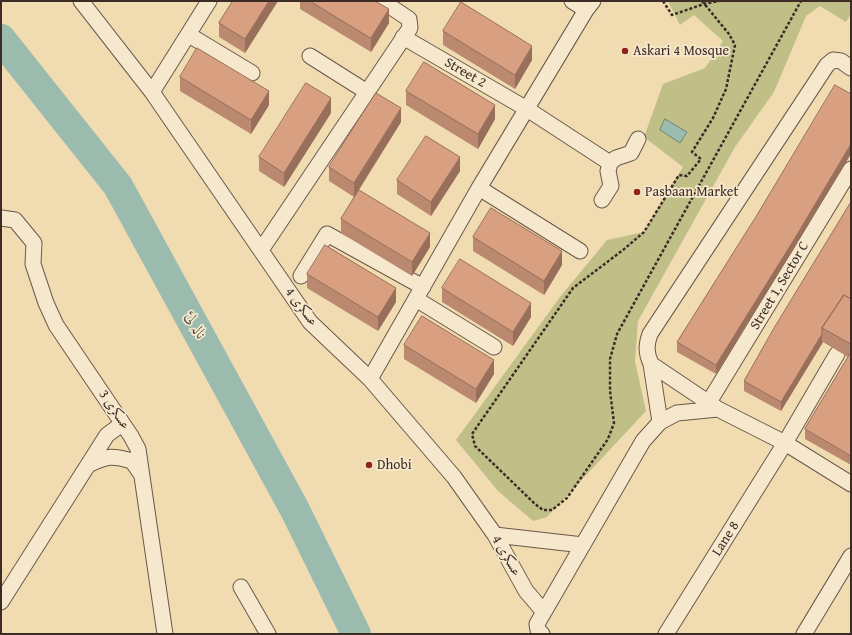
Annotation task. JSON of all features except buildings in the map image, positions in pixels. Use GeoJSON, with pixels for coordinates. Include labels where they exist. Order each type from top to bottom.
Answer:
{"type":"FeatureCollection","features":[{"type":"Feature","properties":{"kind":"street","name":"عسکری 4"},"geometry":{"type":"LineString","coordinates":[[81,1],[152,92],[310,322],[370,379],[454,477],[495,535],[526,591],[544,612]]}},
{"type":"Feature","properties":{"kind":"street"},"geometry":{"type":"LineString","coordinates":[[152,92],[209,1]]}},
{"type":"Feature","properties":{"kind":"street"},"geometry":{"type":"LineString","coordinates":[[261,250],[410,28],[410,19],[382,1]]}},
{"type":"Feature","properties":{"kind":"street"},"geometry":{"type":"LineString","coordinates":[[370,379],[479,188],[590,5],[572,1]]}},
{"type":"Feature","properties":{"kind":"street"},"geometry":{"type":"LineString","coordinates":[[188,35],[252,73]]}},
{"type":"Feature","properties":{"kind":"street","name":"Street 2"},"geometry":{"type":"LineString","coordinates":[[403,38],[526,109],[610,164]]}},
{"type":"Feature","properties":{"kind":"street"},"geometry":{"type":"LineString","coordinates":[[310,56],[367,92]]}},
{"type":"Feature","properties":{"kind":"street"},"geometry":{"type":"LineString","coordinates":[[660,422],[651,364],[647,355],[647,343],[650,334],[827,65],[833,60],[841,61],[851,68]]}},
{"type":"Feature","properties":{"kind":"street"},"geometry":{"type":"LineString","coordinates":[[602,200],[611,186],[608,171],[610,164],[616,158],[631,153],[638,139]]}},
{"type":"Feature","properties":{"kind":"street","name":"Street 1, Sector C"},"geometry":{"type":"LineString","coordinates":[[713,406],[851,169]]}},
{"type":"Feature","properties":{"kind":"street"},"geometry":{"type":"LineString","coordinates":[[479,188],[580,252]]}},
{"type":"Feature","properties":{"kind":"street","name":"عسکری 3"},"geometry":{"type":"LineString","coordinates":[[1,218],[15,220],[34,243],[33,264],[46,303],[54,319],[138,449],[166,634]]}},
{"type":"Feature","properties":{"kind":"street"},"geometry":{"type":"LineString","coordinates":[[301,276],[327,234],[419,293],[494,346]]}},
{"type":"Feature","properties":{"kind":"street","name":"Lane 8"},"geometry":{"type":"LineString","coordinates":[[666,634],[785,443],[837,354]]}},
{"type":"Feature","properties":{"kind":"street"},"geometry":{"type":"LineString","coordinates":[[651,364],[713,406],[785,443],[851,484]]}},
{"type":"Feature","properties":{"kind":"street"},"geometry":{"type":"LineString","coordinates":[[542,634],[538,630],[537,624],[643,441],[660,422],[677,413],[713,406]]}},
{"type":"Feature","properties":{"kind":"street"},"geometry":{"type":"LineString","coordinates":[[1,602],[107,435],[122,424]]}},
{"type":"Feature","properties":{"kind":"street"},"geometry":{"type":"LineString","coordinates":[[88,465],[104,458],[116,456],[132,461],[141,474]]}},
{"type":"Feature","properties":{"kind":"street"},"geometry":{"type":"LineString","coordinates":[[495,535],[583,545]]}},
{"type":"Feature","properties":{"kind":"street"},"geometry":{"type":"LineString","coordinates":[[804,634],[851,556]]}},
{"type":"Feature","properties":{"kind":"street"},"geometry":{"type":"LineString","coordinates":[[241,587],[268,634]]}},
{"type":"Feature","properties":{"kind":"path"},"geometry":{"type":"LineString","coordinates":[[663,1],[672,15],[703,2],[719,1]]}},
{"type":"Feature","properties":{"kind":"path"},"geometry":{"type":"LineString","coordinates":[[703,2],[729,34],[735,44],[726,89],[713,118],[692,152],[701,159],[686,176],[679,175],[644,232],[573,288],[472,434],[475,446],[543,510],[552,510],[567,498],[608,439],[614,423],[610,391],[610,360],[617,334],[801,1]]}},
{"type":"Feature","properties":{"kind":"shaded area"},"geometry":{"type":"Polygon","coordinates":[[[668,1],[851,1],[851,14],[846,22],[820,6],[806,16],[774,92],[735,147],[638,321],[635,361],[646,411],[547,517],[533,521],[498,491],[456,440],[560,297],[607,240],[644,232],[683,167],[644,137],[663,84],[705,68],[723,41],[694,15],[680,25],[668,1]]]}},
{"type":"Feature","properties":{"kind":"shaded area"},"geometry":{"type":"Polygon","coordinates":[[[665,119],[687,132],[680,143],[660,130],[665,119]]]}},
{"type":"Feature","properties":{"kind":"waterway","name":"نالہ لئ"},"geometry":{"type":"LineString","coordinates":[[1,39],[118,186],[295,510],[356,634]]}},
{"type":"Feature","properties":{"kind":"place","name":"Askari 4 Mosque"},"geometry":{"type":"Point","coordinates":[625,51]}},
{"type":"Feature","properties":{"kind":"place","name":"Pasbaan Market"},"geometry":{"type":"Point","coordinates":[637,192]}},
{"type":"Feature","properties":{"kind":"place","name":"Dhobi"},"geometry":{"type":"Point","coordinates":[369,465]}}]}
